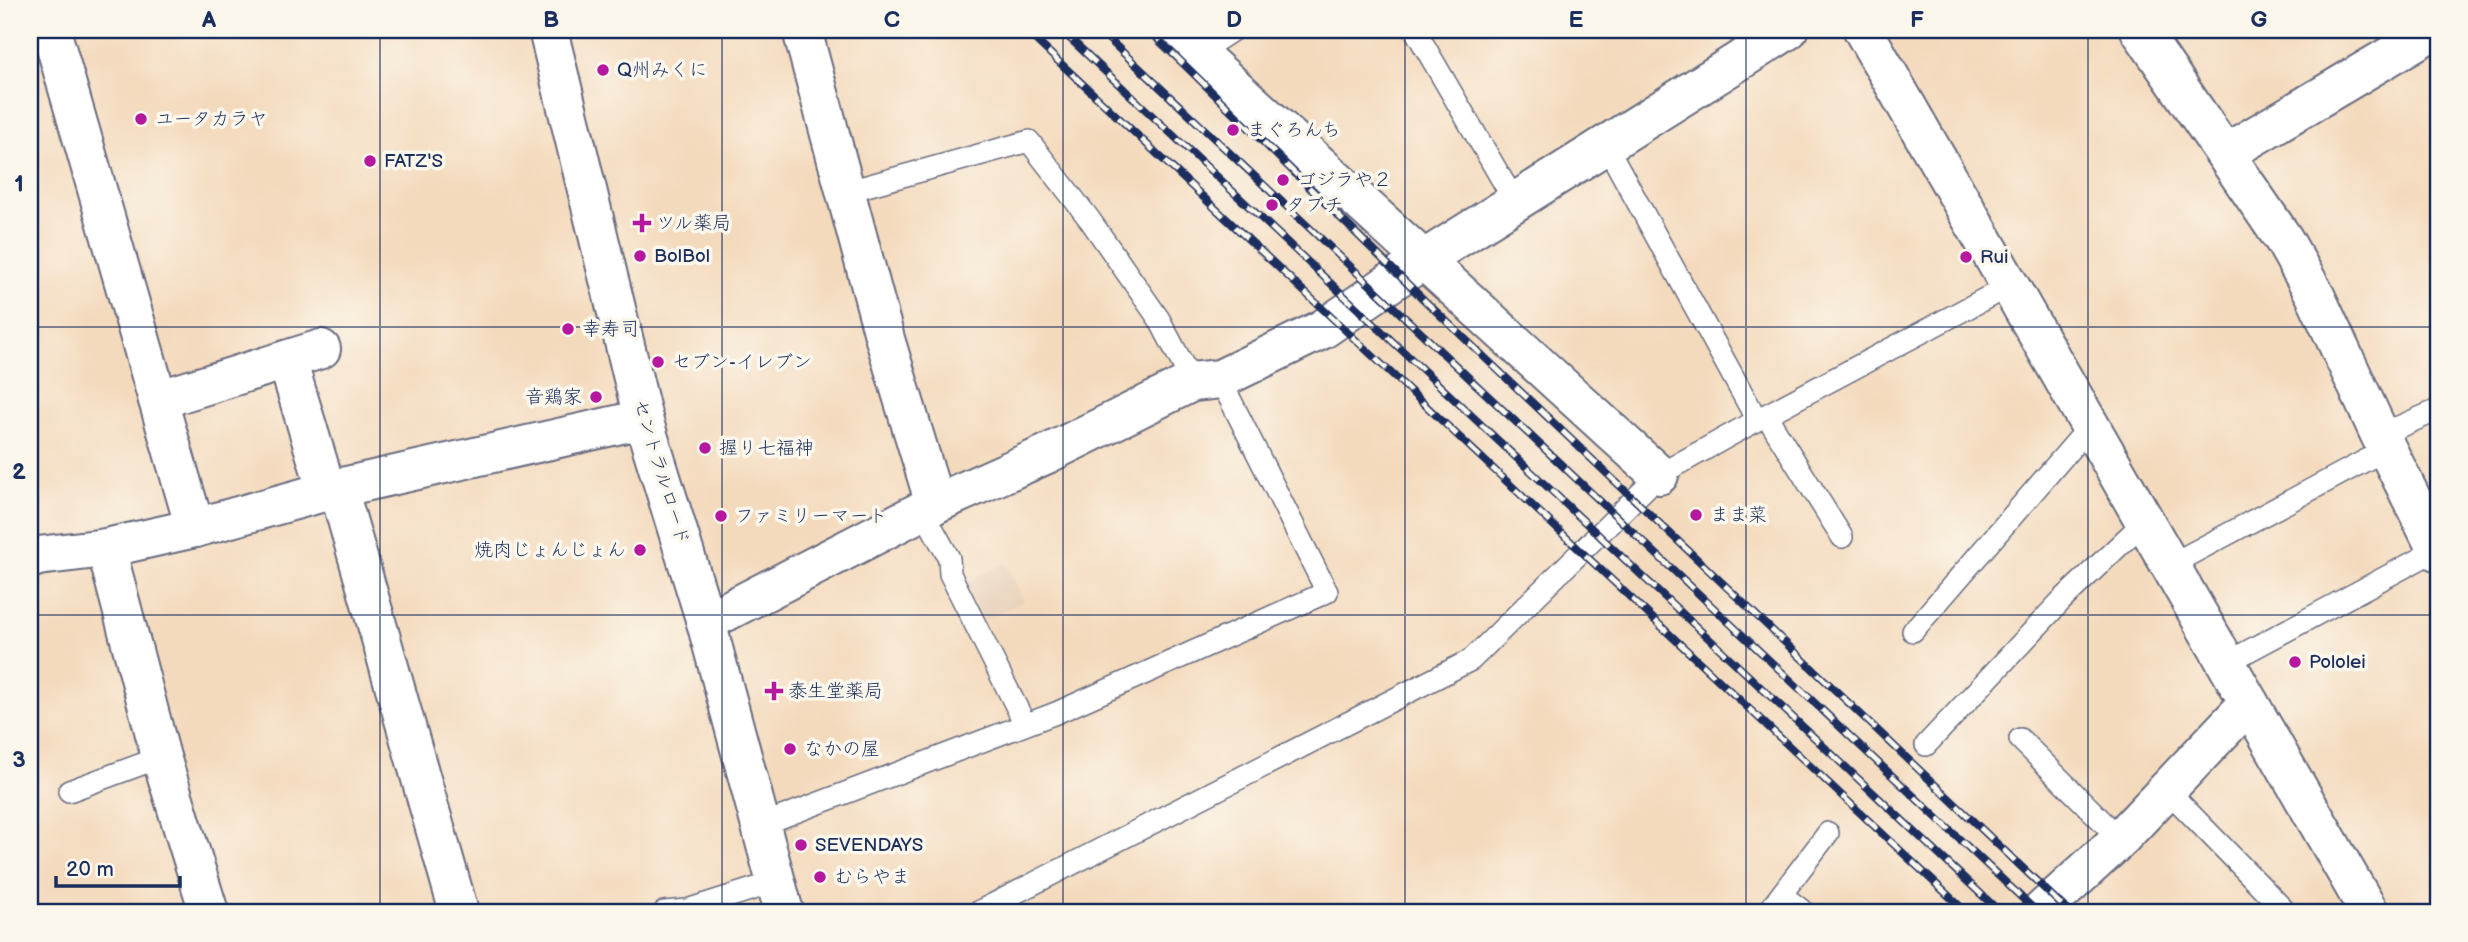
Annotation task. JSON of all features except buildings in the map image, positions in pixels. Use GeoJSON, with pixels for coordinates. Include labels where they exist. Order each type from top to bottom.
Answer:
{"type":"FeatureCollection","features":[{"type":"Feature","properties":{"kind":"street"},"geometry":{"type":"LineString","coordinates":[[51,30],[195,528]]}},
{"type":"Feature","properties":{"kind":"street","name":"セントラルロード"},"geometry":{"type":"LineString","coordinates":[[548,30],[643,419],[706,622],[779,897]]}},
{"type":"Feature","properties":{"kind":"street"},"geometry":{"type":"LineString","coordinates":[[802,30],[929,508]]}},
{"type":"Feature","properties":{"kind":"street"},"geometry":{"type":"LineString","coordinates":[[706,622],[929,508],[1206,380],[1323,330],[1423,260],[1788,30]]}},
{"type":"Feature","properties":{"kind":"street"},"geometry":{"type":"LineString","coordinates":[[1863,30],[2369,912]]}},
{"type":"Feature","properties":{"kind":"street"},"geometry":{"type":"LineString","coordinates":[[2140,30],[2284,240],[2315,295],[2438,550]]}},
{"type":"Feature","properties":{"kind":"street"},"geometry":{"type":"LineString","coordinates":[[2226,153],[2434,30]]}},
{"type":"Feature","properties":{"kind":"street"},"geometry":{"type":"LineString","coordinates":[[1184,42],[1660,475]]}},
{"type":"Feature","properties":{"kind":"street"},"geometry":{"type":"LineString","coordinates":[[158,400],[304,355],[333,490],[459,912]]}},
{"type":"Feature","properties":{"kind":"street"},"geometry":{"type":"LineString","coordinates":[[30,559],[106,548],[195,528],[333,490],[643,419]]}},
{"type":"Feature","properties":{"kind":"street"},"geometry":{"type":"LineString","coordinates":[[106,548],[161,757],[209,912]]}},
{"type":"Feature","properties":{"kind":"street"},"geometry":{"type":"LineString","coordinates":[[2040,912],[2120,839],[2249,703]]}},
{"type":"Feature","properties":{"kind":"lane"},"geometry":{"type":"LineString","coordinates":[[1184,42],[1233,30]]}},
{"type":"Feature","properties":{"kind":"lane"},"geometry":{"type":"LineString","coordinates":[[1415,30],[1515,202]]}},
{"type":"Feature","properties":{"kind":"lane"},"geometry":{"type":"LineString","coordinates":[[761,825],[1068,708],[1327,592],[1206,380],[1029,141],[845,192]]}},
{"type":"Feature","properties":{"kind":"lane"},"geometry":{"type":"LineString","coordinates":[[1606,145],[1761,418],[1842,537]]}},
{"type":"Feature","properties":{"kind":"lane"},"geometry":{"type":"LineString","coordinates":[[978,912],[1471,660],[1660,475],[2009,286]]}},
{"type":"Feature","properties":{"kind":"lane"},"geometry":{"type":"LineString","coordinates":[[2170,565],[2438,410]]}},
{"type":"Feature","properties":{"kind":"lane"},"geometry":{"type":"LineString","coordinates":[[1913,631],[2090,426]]}},
{"type":"Feature","properties":{"kind":"lane"},"geometry":{"type":"LineString","coordinates":[[929,508],[949,558],[950,575],[1025,724]]}},
{"type":"Feature","properties":{"kind":"lane"},"geometry":{"type":"LineString","coordinates":[[1926,745],[2061,601],[2145,521]]}},
{"type":"Feature","properties":{"kind":"lane"},"geometry":{"type":"LineString","coordinates":[[2226,663],[2438,550]]}},
{"type":"Feature","properties":{"kind":"lane"},"geometry":{"type":"LineString","coordinates":[[2020,739],[2120,839]]}},
{"type":"Feature","properties":{"kind":"lane"},"geometry":{"type":"LineString","coordinates":[[69,791],[161,757]]}},
{"type":"Feature","properties":{"kind":"lane"},"geometry":{"type":"LineString","coordinates":[[2167,790],[2286,912]]}},
{"type":"Feature","properties":{"kind":"lane"},"geometry":{"type":"LineString","coordinates":[[1768,912],[1828,833]]}},
{"type":"Feature","properties":{"kind":"lane"},"geometry":{"type":"LineString","coordinates":[[1782,895],[1804,912]]}},
{"type":"Feature","properties":{"kind":"lane"},"geometry":{"type":"LineString","coordinates":[[664,912],[779,897]]}},
{"type":"Feature","properties":{"kind":"shaded area"},"geometry":{"type":"Polygon","coordinates":[[[1005,563],[1024,601],[983,621],[964,583],[1005,563]]]}},
{"type":"Feature","properties":{"kind":"railway"},"geometry":{"type":"LineString","coordinates":[[1025,30],[1966,912]]}},
{"type":"Feature","properties":{"kind":"railway"},"geometry":{"type":"LineString","coordinates":[[1061,30],[2000,912]]}},
{"type":"Feature","properties":{"kind":"railway"},"geometry":{"type":"LineString","coordinates":[[1099,30],[2037,912]]}},
{"type":"Feature","properties":{"kind":"railway"},"geometry":{"type":"LineString","coordinates":[[1149,30],[1422,298],[2069,912]]}},
{"type":"Feature","properties":{"kind":"place","name":"Q州みくに"},"geometry":{"type":"Point","coordinates":[603,70]}},
{"type":"Feature","properties":{"kind":"place","name":"ユータカラヤ"},"geometry":{"type":"Point","coordinates":[141,119]}},
{"type":"Feature","properties":{"kind":"place","name":"まぐろんち"},"geometry":{"type":"Point","coordinates":[1233,130]}},
{"type":"Feature","properties":{"kind":"place","name":"FATZ'S"},"geometry":{"type":"Point","coordinates":[370,161]}},
{"type":"Feature","properties":{"kind":"place","name":"ゴジラや２"},"geometry":{"type":"Point","coordinates":[1283,180]}},
{"type":"Feature","properties":{"kind":"place","name":"タブチ"},"geometry":{"type":"Point","coordinates":[1272,205]}},
{"type":"Feature","properties":{"kind":"place","name":"ツル薬局"},"geometry":{"type":"Point","coordinates":[642,223]}},
{"type":"Feature","properties":{"kind":"place","name":"BolBol"},"geometry":{"type":"Point","coordinates":[640,256]}},
{"type":"Feature","properties":{"kind":"place","name":"Rui"},"geometry":{"type":"Point","coordinates":[1966,257]}},
{"type":"Feature","properties":{"kind":"place","name":"幸寿司"},"geometry":{"type":"Point","coordinates":[568,329]}},
{"type":"Feature","properties":{"kind":"place","name":"セブン-イレブン"},"geometry":{"type":"Point","coordinates":[658,362]}},
{"type":"Feature","properties":{"kind":"place","name":"音鶏家"},"geometry":{"type":"Point","coordinates":[596,397]}},
{"type":"Feature","properties":{"kind":"place","name":"握り七福神"},"geometry":{"type":"Point","coordinates":[705,448]}},
{"type":"Feature","properties":{"kind":"place","name":"まま菜"},"geometry":{"type":"Point","coordinates":[1696,515]}},
{"type":"Feature","properties":{"kind":"place","name":"ファミリーマート"},"geometry":{"type":"Point","coordinates":[721,516]}},
{"type":"Feature","properties":{"kind":"place","name":"焼肉じょんじょん"},"geometry":{"type":"Point","coordinates":[640,550]}},
{"type":"Feature","properties":{"kind":"place","name":"Pololei"},"geometry":{"type":"Point","coordinates":[2295,662]}},
{"type":"Feature","properties":{"kind":"place","name":"泰生堂薬局"},"geometry":{"type":"Point","coordinates":[774,691]}},
{"type":"Feature","properties":{"kind":"place","name":"なかの屋"},"geometry":{"type":"Point","coordinates":[790,749]}},
{"type":"Feature","properties":{"kind":"place","name":"SEVENDAYS"},"geometry":{"type":"Point","coordinates":[801,845]}},
{"type":"Feature","properties":{"kind":"place","name":"むらやま"},"geometry":{"type":"Point","coordinates":[820,877]}}]}
